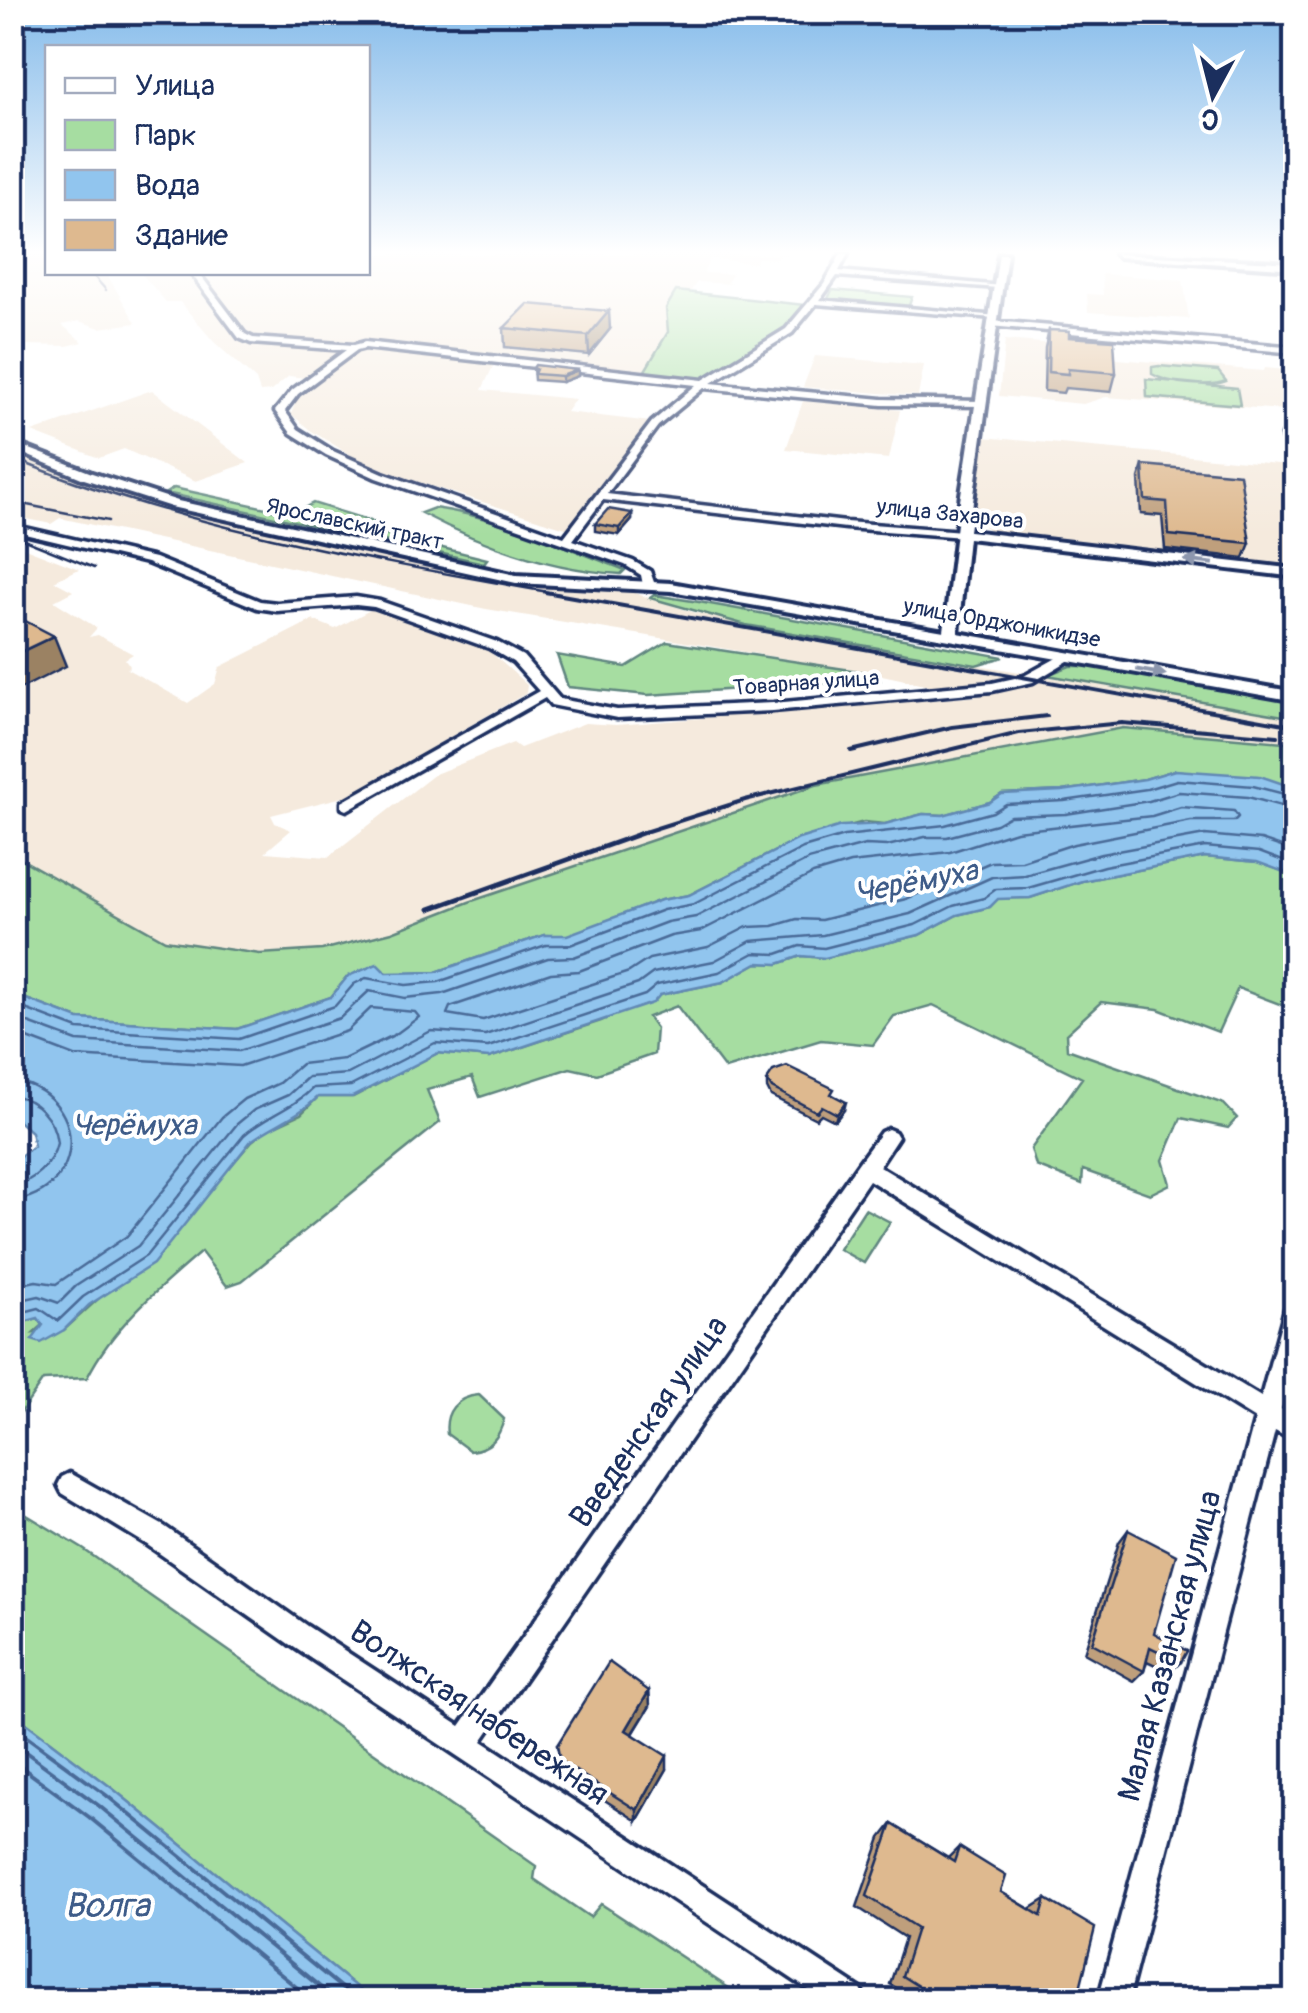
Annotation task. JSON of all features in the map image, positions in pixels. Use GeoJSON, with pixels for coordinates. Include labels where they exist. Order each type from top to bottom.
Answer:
{"type":"FeatureCollection","features":[{"type":"Feature","properties":{"kind":"street"},"geometry":{"type":"LineString","coordinates":[[356,348],[288,398],[280,411],[286,426],[396,484],[568,539],[646,573],[649,585]]}},
{"type":"Feature","properties":{"kind":"street"},"geometry":{"type":"LineString","coordinates":[[377,348],[882,402],[980,404]]}},
{"type":"Feature","properties":{"kind":"street"},"geometry":{"type":"LineString","coordinates":[[568,539],[649,431],[704,384],[762,348]]}},
{"type":"Feature","properties":{"kind":"street"},"geometry":{"type":"LineString","coordinates":[[951,636],[989,348]]}},
{"type":"Feature","properties":{"kind":"street"},"geometry":{"type":"LineString","coordinates":[[1291,436],[1296,471]]}},
{"type":"Feature","properties":{"kind":"street","name":"Ярославский тракт"},"geometry":{"type":"LineString","coordinates":[[12,445],[117,487],[241,520],[516,579],[649,585],[700,592]]}},
{"type":"Feature","properties":{"kind":"street","name":"улица Захарова"},"geometry":{"type":"LineString","coordinates":[[600,497],[963,534],[1296,574]]}},
{"type":"Feature","properties":{"kind":"street"},"geometry":{"type":"LineString","coordinates":[[12,528],[152,560],[257,604],[294,606],[356,601],[410,614],[494,645],[518,659],[545,693],[347,805]]}},
{"type":"Feature","properties":{"kind":"street","name":"улица Орджоникидзе"},"geometry":{"type":"LineString","coordinates":[[700,592],[1296,697]]}},
{"type":"Feature","properties":{"kind":"street","name":"Товарная улица"},"geometry":{"type":"LineString","coordinates":[[545,693],[556,702],[617,714],[772,707],[1008,685],[1050,670],[1067,658]]}},
{"type":"Feature","properties":{"kind":"street","name":"Введенская улица"},"geometry":{"type":"LineString","coordinates":[[463,1745],[888,1137]]}},
{"type":"Feature","properties":{"kind":"street"},"geometry":{"type":"LineString","coordinates":[[866,1168],[1296,1431]]}},
{"type":"Feature","properties":{"kind":"street","name":"Малая Казанская улица"},"geometry":{"type":"LineString","coordinates":[[1113,2000],[1296,1309]]}},
{"type":"Feature","properties":{"kind":"street","name":"Волжская набережная"},"geometry":{"type":"LineString","coordinates":[[70,1485],[155,1535],[463,1745],[850,2000]]}},
{"type":"Feature","properties":{"kind":"shaded area"},"geometry":{"type":"Polygon","coordinates":[[[221,348],[659,348],[644,373],[477,354],[474,358],[495,362],[482,390],[575,399],[566,412],[651,422],[572,530],[370,467],[291,414],[297,399],[321,380],[289,376],[271,391],[260,392],[256,380],[221,348]]]}},
{"type":"Feature","properties":{"kind":"shaded area"},"geometry":{"type":"Polygon","coordinates":[[[1004,348],[1116,349],[1117,359],[1264,371],[1286,370],[1285,364],[1295,365],[1295,411],[1106,397],[1083,404],[999,396],[1004,348]]]}},
{"type":"Feature","properties":{"kind":"shaded area"},"geometry":{"type":"Polygon","coordinates":[[[815,356],[924,365],[918,396],[803,387],[815,356]]]}},
{"type":"Feature","properties":{"kind":"shaded area"},"geometry":{"type":"Polygon","coordinates":[[[152,390],[248,463],[196,481],[124,449],[99,458],[32,432],[152,390]]]}},
{"type":"Feature","properties":{"kind":"shaded area"},"geometry":{"type":"Polygon","coordinates":[[[803,401],[900,410],[889,459],[786,449],[803,401]]]}},
{"type":"Feature","properties":{"kind":"shaded area"},"geometry":{"type":"Polygon","coordinates":[[[983,437],[1289,465],[1295,498],[1295,570],[990,530],[974,519],[972,511],[983,437]]]}},
{"type":"Feature","properties":{"kind":"shaded area"},"geometry":{"type":"Polygon","coordinates":[[[13,450],[137,498],[507,579],[616,587],[692,612],[780,632],[1295,718],[1295,743],[1123,728],[1030,744],[816,785],[469,902],[392,932],[322,950],[260,954],[165,940],[13,854],[12,543],[79,569],[54,581],[73,591],[54,601],[97,628],[89,637],[98,635],[133,654],[125,659],[130,666],[127,669],[188,703],[215,684],[220,667],[313,620],[335,629],[378,609],[488,650],[527,685],[526,693],[351,795],[271,815],[275,823],[291,830],[265,852],[328,857],[435,774],[513,743],[520,748],[585,723],[616,725],[981,696],[877,674],[486,609],[60,518],[51,524],[13,516],[13,450]]]}},
{"type":"Feature","properties":{"kind":"green space"},"geometry":{"type":"Polygon","coordinates":[[[659,348],[756,348],[706,379],[643,374],[659,348]]]}},
{"type":"Feature","properties":{"kind":"green space"},"geometry":{"type":"Polygon","coordinates":[[[1152,367],[1218,371],[1226,381],[1199,384],[1168,380],[1152,374],[1152,367]]]}},
{"type":"Feature","properties":{"kind":"green space"},"geometry":{"type":"Polygon","coordinates":[[[1146,379],[1237,388],[1240,405],[1147,397],[1146,379]]]}},
{"type":"Feature","properties":{"kind":"green space"},"geometry":{"type":"Polygon","coordinates":[[[174,488],[293,514],[313,503],[377,523],[378,532],[487,559],[484,563],[166,493],[174,488]]]}},
{"type":"Feature","properties":{"kind":"green space"},"geometry":{"type":"Polygon","coordinates":[[[434,508],[507,526],[625,570],[621,574],[595,572],[518,554],[421,513],[434,508]]]}},
{"type":"Feature","properties":{"kind":"green space"},"geometry":{"type":"Polygon","coordinates":[[[654,595],[1003,657],[976,665],[746,625],[650,598],[654,595]]]}},
{"type":"Feature","properties":{"kind":"green space"},"geometry":{"type":"Polygon","coordinates":[[[667,642],[877,674],[880,680],[648,695],[568,687],[557,655],[626,667],[667,642]]]}},
{"type":"Feature","properties":{"kind":"green space"},"geometry":{"type":"Polygon","coordinates":[[[1070,666],[1096,666],[1295,700],[1295,718],[1047,675],[1070,666]]]}},
{"type":"Feature","properties":{"kind":"green space"},"geometry":{"type":"Polygon","coordinates":[[[1123,728],[1295,743],[1295,788],[1175,770],[1145,779],[1062,791],[1002,794],[990,802],[944,815],[923,814],[885,824],[864,822],[799,839],[689,895],[661,900],[567,936],[544,935],[436,972],[348,976],[331,997],[237,1029],[79,1019],[13,994],[12,854],[165,940],[260,954],[322,950],[392,932],[469,902],[816,785],[1123,728]]]}},
{"type":"Feature","properties":{"kind":"green space"},"geometry":{"type":"Polygon","coordinates":[[[1205,857],[1258,862],[1295,876],[1295,1010],[1238,988],[1218,1032],[1158,1009],[1101,1002],[1066,1034],[1067,1049],[1224,1104],[1237,1118],[1228,1128],[1181,1118],[1163,1160],[1170,1184],[1150,1194],[1083,1170],[1082,1184],[1036,1166],[1031,1149],[1082,1078],[933,1005],[894,1016],[873,1045],[821,1040],[725,1069],[677,1006],[648,1017],[656,1028],[654,1054],[597,1074],[570,1068],[480,1097],[472,1077],[427,1090],[440,1122],[242,1281],[227,1286],[201,1252],[123,1325],[87,1378],[43,1380],[13,1424],[13,1325],[38,1318],[43,1325],[34,1333],[64,1330],[186,1219],[252,1141],[301,1114],[318,1097],[353,1097],[438,1053],[489,1058],[601,1021],[659,995],[723,982],[757,963],[778,964],[801,956],[825,958],[919,935],[957,915],[990,907],[998,898],[1030,898],[1082,881],[1205,857]]]}},
{"type":"Feature","properties":{"kind":"green space"},"geometry":{"type":"Polygon","coordinates":[[[865,1209],[890,1222],[864,1263],[839,1249],[865,1209]]]}},
{"type":"Feature","properties":{"kind":"green space"},"geometry":{"type":"Polygon","coordinates":[[[479,1395],[504,1419],[493,1441],[470,1451],[447,1434],[448,1419],[458,1402],[479,1395]]]}},
{"type":"Feature","properties":{"kind":"green space"},"geometry":{"type":"Polygon","coordinates":[[[12,1506],[83,1549],[536,1866],[534,1879],[590,1917],[601,1904],[747,2000],[372,2000],[112,1788],[13,1713],[12,1506]]]}},
{"type":"Feature","properties":{"kind":"water","name":"Черёмуха"},"geometry":{"type":"Polygon","coordinates":[[[1175,770],[1260,776],[1295,788],[1295,876],[1257,862],[1205,857],[1082,881],[1030,898],[998,899],[990,907],[957,915],[919,935],[825,958],[801,956],[778,964],[757,963],[723,982],[660,995],[653,1003],[489,1058],[438,1053],[352,1097],[318,1097],[251,1141],[153,1264],[89,1305],[64,1330],[41,1343],[32,1340],[43,1325],[38,1318],[13,1325],[13,1171],[20,1156],[34,1146],[31,1132],[13,1116],[13,994],[79,1019],[237,1029],[331,997],[348,976],[377,964],[386,973],[436,972],[544,935],[567,935],[661,900],[689,895],[799,839],[841,826],[885,824],[923,814],[943,815],[990,802],[1002,794],[1062,791],[1145,779],[1175,770]]]}},
{"type":"Feature","properties":{"kind":"water","name":"Волга"},"geometry":{"type":"Polygon","coordinates":[[[13,1713],[112,1788],[372,2000],[13,2000],[13,1713]]]}},
{"type":"Feature","properties":{"kind":"building"},"geometry":{"type":"Polygon","coordinates":[[[1049,348],[1114,348],[1116,373],[1068,369],[1068,374],[1048,372],[1049,348]]]}},
{"type":"Feature","properties":{"kind":"building"},"geometry":{"type":"Polygon","coordinates":[[[535,365],[578,370],[562,376],[534,374],[535,365]]]}},
{"type":"Feature","properties":{"kind":"building"},"geometry":{"type":"Polygon","coordinates":[[[1143,465],[1240,474],[1250,543],[1169,535],[1167,502],[1145,500],[1143,465]]]}},
{"type":"Feature","properties":{"kind":"building"},"geometry":{"type":"Polygon","coordinates":[[[608,509],[632,513],[619,528],[595,524],[608,509]]]}},
{"type":"Feature","properties":{"kind":"building"},"geometry":{"type":"Polygon","coordinates":[[[12,614],[54,636],[12,656],[12,614]]]}},
{"type":"Feature","properties":{"kind":"building"},"geometry":{"type":"Polygon","coordinates":[[[787,1066],[834,1089],[831,1094],[846,1102],[837,1114],[822,1106],[817,1112],[772,1088],[767,1080],[773,1071],[787,1066]]]}},
{"type":"Feature","properties":{"kind":"building"},"geometry":{"type":"Polygon","coordinates":[[[1128,1530],[1176,1555],[1154,1633],[1187,1651],[1181,1662],[1150,1647],[1144,1671],[1092,1643],[1128,1530]]]}},
{"type":"Feature","properties":{"kind":"building"},"geometry":{"type":"Polygon","coordinates":[[[609,1662],[649,1691],[626,1730],[667,1756],[637,1810],[560,1761],[557,1745],[609,1662]]]}},
{"type":"Feature","properties":{"kind":"building"},"geometry":{"type":"Polygon","coordinates":[[[892,1824],[954,1862],[959,1847],[1006,1876],[1001,1892],[1041,1916],[1046,1899],[1095,1928],[1077,2000],[940,2000],[902,1976],[917,1928],[867,1896],[892,1824]]]}},
{"type":"Feature","properties":{"kind":"railway"},"geometry":{"type":"LineString","coordinates":[[12,458],[78,483],[213,524],[351,555],[559,594]]}},
{"type":"Feature","properties":{"kind":"railway"},"geometry":{"type":"LineString","coordinates":[[12,502],[108,521]]}},
{"type":"Feature","properties":{"kind":"railway"},"geometry":{"type":"LineString","coordinates":[[12,535],[94,568]]}},
{"type":"Feature","properties":{"kind":"railway"},"geometry":{"type":"LineString","coordinates":[[545,592],[1296,726]]}},
{"type":"Feature","properties":{"kind":"railway"},"geometry":{"type":"LineString","coordinates":[[851,751],[952,727],[1047,716]]}},
{"type":"Feature","properties":{"kind":"railway"},"geometry":{"type":"LineString","coordinates":[[638,834],[745,800],[1019,733],[1122,723],[1278,736]]}},
{"type":"Feature","properties":{"kind":"railway"},"geometry":{"type":"LineString","coordinates":[[430,909],[645,832]]}}]}
